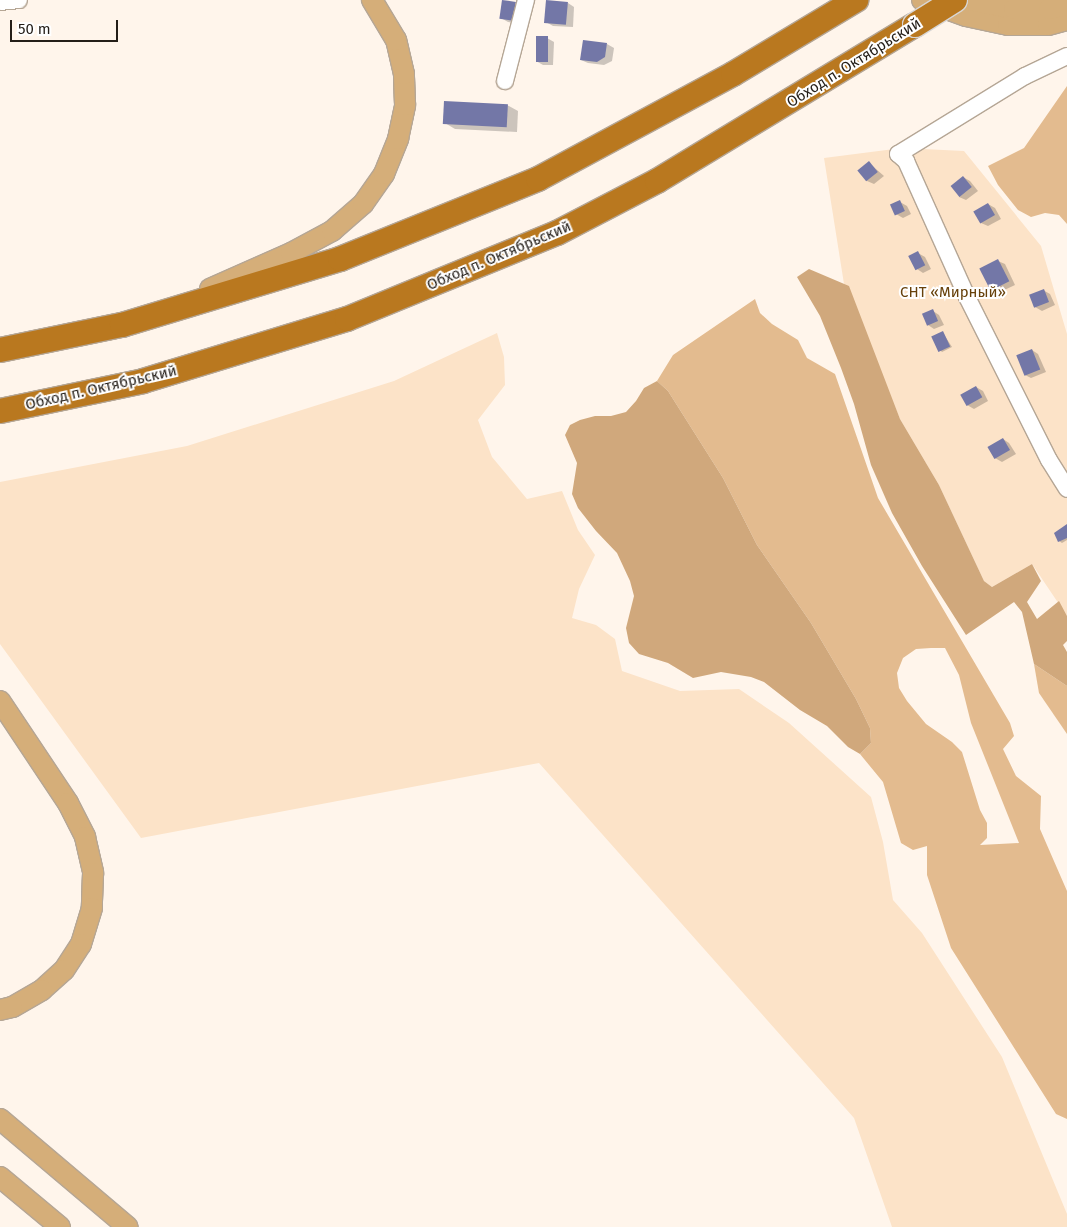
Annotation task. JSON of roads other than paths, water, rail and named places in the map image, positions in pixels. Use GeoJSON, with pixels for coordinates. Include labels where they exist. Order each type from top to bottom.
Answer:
{"type":"FeatureCollection","features":[{"type":"Feature","properties":{"kind":"highway"},"geometry":{"type":"LineString","coordinates":[[0,350],[144,318],[340,259],[538,179],[734,74],[856,0]]}},
{"type":"Feature","properties":{"kind":"highway","name":"Обход п. Октябрьский"},"geometry":{"type":"LineString","coordinates":[[0,411],[143,381],[346,319],[557,233],[657,181],[763,119],[955,0]]}},
{"type":"Feature","properties":{"kind":"main road"},"geometry":{"type":"LineString","coordinates":[[144,318],[292,253],[332,231],[363,204],[374,189],[384,174],[398,139],[405,105],[404,74],[396,40],[372,0]]}},
{"type":"Feature","properties":{"kind":"main road"},"geometry":{"type":"LineString","coordinates":[[922,0],[966,16],[1008,25],[1048,25],[1067,20]]}},
{"type":"Feature","properties":{"kind":"main road"},"geometry":{"type":"LineString","coordinates":[[969,0],[1014,9],[1049,9],[1067,5]]}},
{"type":"Feature","properties":{"kind":"main road"},"geometry":{"type":"LineString","coordinates":[[0,701],[68,803],[85,837],[93,873],[92,908],[81,944],[64,970],[42,990],[12,1007],[0,1010]]}},
{"type":"Feature","properties":{"kind":"main road"},"geometry":{"type":"LineString","coordinates":[[0,1118],[128,1227]]}},
{"type":"Feature","properties":{"kind":"main road"},"geometry":{"type":"LineString","coordinates":[[0,1176],[60,1227]]}},
{"type":"Feature","properties":{"kind":"street"},"geometry":{"type":"LineString","coordinates":[[0,2],[19,0]]}},
{"type":"Feature","properties":{"kind":"street"},"geometry":{"type":"LineString","coordinates":[[505,81],[526,0]]}},
{"type":"Feature","properties":{"kind":"street"},"geometry":{"type":"LineString","coordinates":[[1067,56],[1025,76],[898,154],[906,161],[967,297],[1048,460],[1067,489]]}},
{"type":"Feature","properties":{"kind":"park label","name":"СНТ «Мирный»"},"geometry":{"type":"Point","coordinates":[953,293]}}]}
